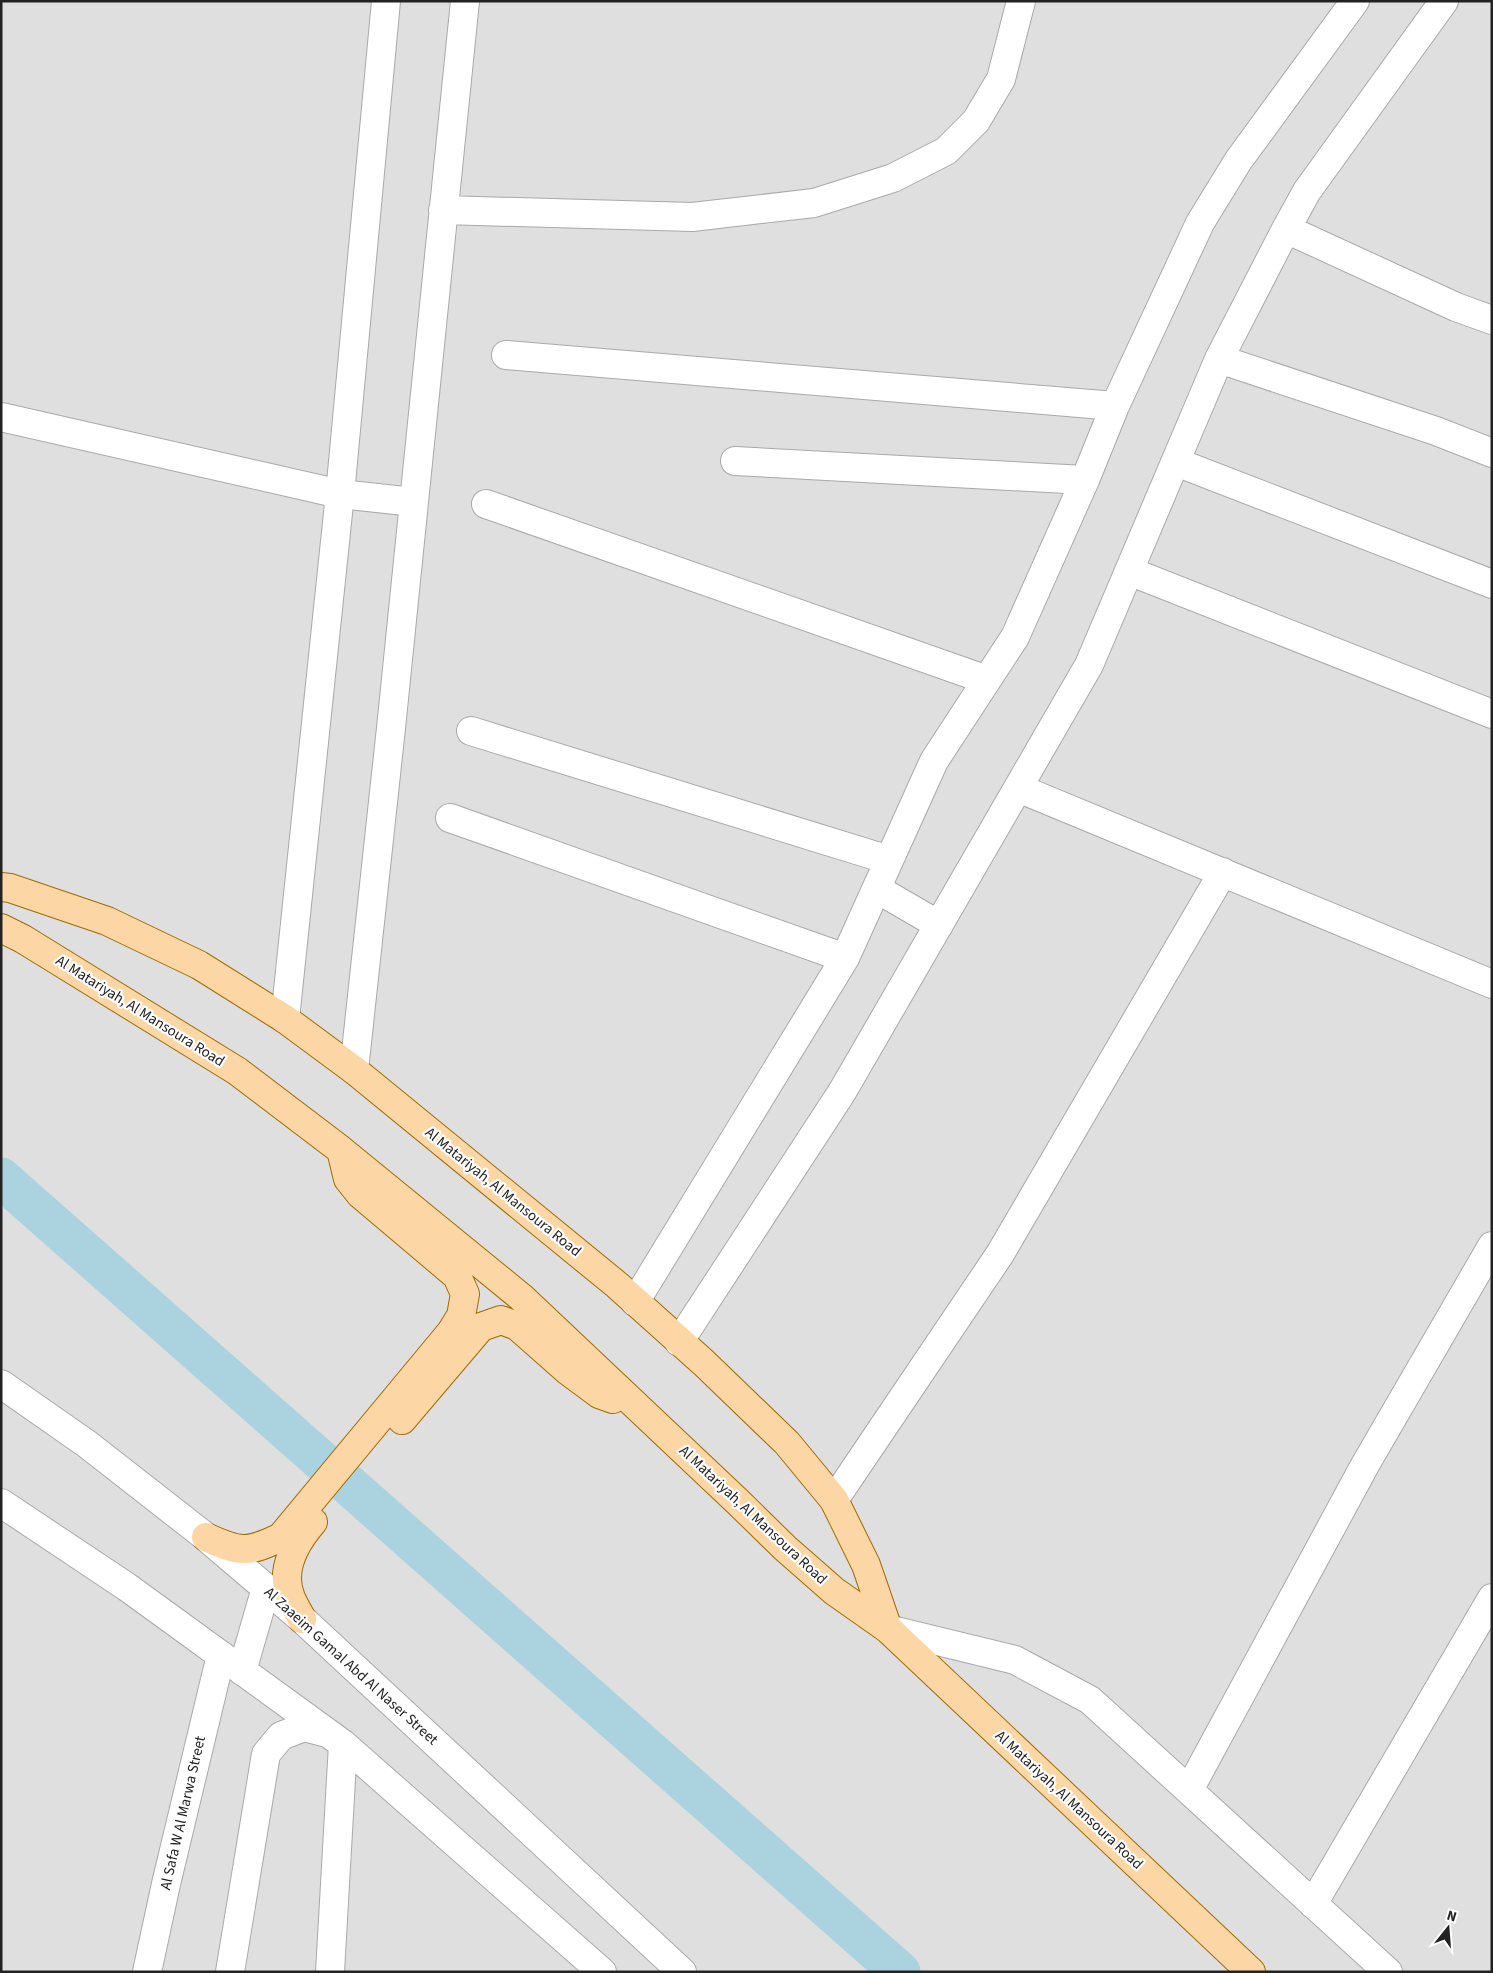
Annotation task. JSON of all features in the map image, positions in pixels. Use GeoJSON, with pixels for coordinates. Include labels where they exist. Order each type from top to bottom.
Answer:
{"type":"FeatureCollection","features":[{"type":"Feature","properties":{"kind":"main road","name":"Al Matariyah, Al Mansoura Road"},"geometry":{"type":"LineString","coordinates":[[1,887],[10,888],[107,921],[198,965],[285,1019],[354,1070],[617,1284],[787,1443],[834,1500],[866,1565],[888,1629]]}},
{"type":"Feature","properties":{"kind":"main road","name":"Al Matariyah, Al Mansoura Road"},"geometry":{"type":"LineString","coordinates":[[1,928],[24,939],[237,1070],[341,1150],[488,1269],[785,1548],[834,1591],[888,1629],[1251,1972]]}},
{"type":"Feature","properties":{"kind":"main road"},"geometry":{"type":"LineString","coordinates":[[341,1150],[348,1179],[360,1194],[457,1276],[465,1294],[460,1338]]}},
{"type":"Feature","properties":{"kind":"main road"},"geometry":{"type":"LineString","coordinates":[[206,1537],[230,1549],[257,1549],[282,1537],[304,1521],[460,1338],[481,1327],[501,1320],[517,1326],[568,1371],[599,1394],[636,1406]]}},
{"type":"Feature","properties":{"kind":"main road"},"geometry":{"type":"LineString","coordinates":[[302,1619],[290,1596],[287,1571],[304,1521]]}},
{"type":"Feature","properties":{"kind":"street"},"geometry":{"type":"LineString","coordinates":[[285,1019],[340,494],[386,1]]}},
{"type":"Feature","properties":{"kind":"street"},"geometry":{"type":"LineString","coordinates":[[354,1070],[465,1]]}},
{"type":"Feature","properties":{"kind":"street"},"geometry":{"type":"LineString","coordinates":[[443,210],[692,217],[814,203],[893,178],[946,151],[976,121],[1001,80],[1021,1]]}},
{"type":"Feature","properties":{"kind":"street"},"geometry":{"type":"LineString","coordinates":[[635,1302],[845,958],[934,761],[1014,637],[1085,480],[1115,406],[1200,223],[1238,161],[1355,1]]}},
{"type":"Feature","properties":{"kind":"street"},"geometry":{"type":"LineString","coordinates":[[680,1342],[842,1092],[1089,665],[1219,360],[1307,191],[1444,1]]}},
{"type":"Feature","properties":{"kind":"street"},"geometry":{"type":"LineString","coordinates":[[1286,229],[1456,307],[1492,320]]}},
{"type":"Feature","properties":{"kind":"street"},"geometry":{"type":"LineString","coordinates":[[506,355],[1115,406]]}},
{"type":"Feature","properties":{"kind":"street"},"geometry":{"type":"LineString","coordinates":[[1219,360],[1436,431],[1492,453]]}},
{"type":"Feature","properties":{"kind":"street"},"geometry":{"type":"LineString","coordinates":[[1,417],[340,494],[414,502]]}},
{"type":"Feature","properties":{"kind":"street"},"geometry":{"type":"LineString","coordinates":[[735,461],[1085,480]]}},
{"type":"Feature","properties":{"kind":"street"},"geometry":{"type":"LineString","coordinates":[[1176,462],[1492,584]]}},
{"type":"Feature","properties":{"kind":"street"},"geometry":{"type":"LineString","coordinates":[[486,504],[987,680]]}},
{"type":"Feature","properties":{"kind":"street"},"geometry":{"type":"LineString","coordinates":[[1130,571],[1492,714]]}},
{"type":"Feature","properties":{"kind":"street"},"geometry":{"type":"LineString","coordinates":[[471,731],[889,860]]}},
{"type":"Feature","properties":{"kind":"street"},"geometry":{"type":"LineString","coordinates":[[1018,788],[1492,984]]}},
{"type":"Feature","properties":{"kind":"street"},"geometry":{"type":"LineString","coordinates":[[450,818],[845,958]]}},
{"type":"Feature","properties":{"kind":"street"},"geometry":{"type":"LineString","coordinates":[[834,1500],[1000,1254],[1223,872]]}},
{"type":"Feature","properties":{"kind":"street"},"geometry":{"type":"LineString","coordinates":[[877,889],[939,925]]}},
{"type":"Feature","properties":{"kind":"street"},"geometry":{"type":"LineString","coordinates":[[1189,1790],[1365,1465],[1492,1246]]}},
{"type":"Feature","properties":{"kind":"street","name":"Al Zaaeim Gamal Abd Al Naser Street"},"geometry":{"type":"LineString","coordinates":[[1,1384],[87,1444],[206,1537],[302,1619],[682,1972]]}},
{"type":"Feature","properties":{"kind":"street"},"geometry":{"type":"LineString","coordinates":[[1,1503],[127,1587],[335,1738],[602,1972]]}},
{"type":"Feature","properties":{"kind":"street","name":"Al Safa W Al Marwa Street"},"geometry":{"type":"LineString","coordinates":[[147,1972],[166,1884],[232,1663],[266,1588]]}},
{"type":"Feature","properties":{"kind":"street"},"geometry":{"type":"LineString","coordinates":[[1313,1904],[1492,1598]]}},
{"type":"Feature","properties":{"kind":"street"},"geometry":{"type":"LineString","coordinates":[[888,1629],[1015,1660],[1090,1700],[1388,1972]]}},
{"type":"Feature","properties":{"kind":"street"},"geometry":{"type":"LineString","coordinates":[[230,1972],[266,1754],[281,1736],[304,1727],[335,1738]]}},
{"type":"Feature","properties":{"kind":"street"},"geometry":{"type":"LineString","coordinates":[[330,1972],[335,1738]]}},
{"type":"Feature","properties":{"kind":"shaded area"},"geometry":{"type":"Polygon","coordinates":[[[1,1],[1492,1],[1492,1972],[1,1972],[1,1]]]}},
{"type":"Feature","properties":{"kind":"waterway"},"geometry":{"type":"LineString","coordinates":[[1,1178],[900,1972]]}}]}
